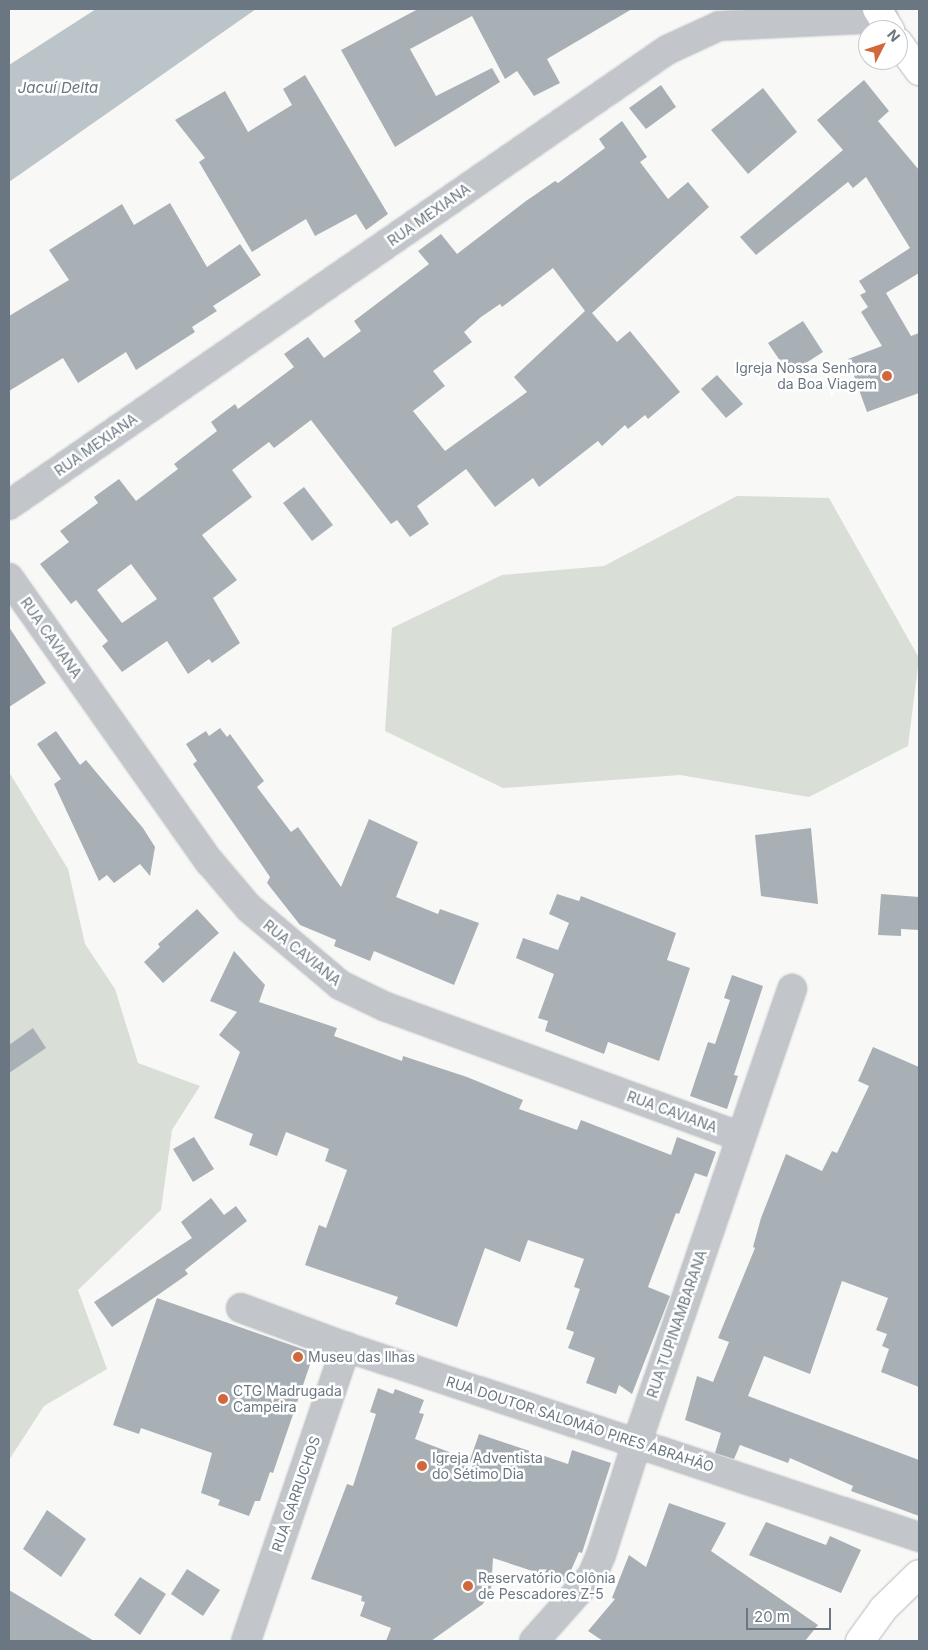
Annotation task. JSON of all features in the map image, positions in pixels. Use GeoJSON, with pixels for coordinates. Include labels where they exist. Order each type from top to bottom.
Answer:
{"type":"FeatureCollection","features":[{"type":"Feature","properties":{"kind":"street","name":"RUA MEXIANA"},"geometry":{"type":"LineString","coordinates":[[9,505],[667,50],[720,26],[884,19]]}},
{"type":"Feature","properties":{"kind":"street"},"geometry":{"type":"LineString","coordinates":[[908,56],[919,71]]}},
{"type":"Feature","properties":{"kind":"street","name":"RUA CAVIANA"},"geometry":{"type":"LineString","coordinates":[[9,578],[209,861],[249,908],[340,985],[386,1007],[741,1137]]}},
{"type":"Feature","properties":{"kind":"street","name":"RUA TUPINAMBARANA"},"geometry":{"type":"LineString","coordinates":[[534,1641],[592,1576],[636,1442],[792,989]]}},
{"type":"Feature","properties":{"kind":"street","name":"RUA DOUTOR SALOMÃO PIRES ABRAHÃO"},"geometry":{"type":"LineString","coordinates":[[241,1308],[346,1347],[919,1537]]}},
{"type":"Feature","properties":{"kind":"street","name":"RUA GARRUCHOS"},"geometry":{"type":"LineString","coordinates":[[246,1641],[346,1347]]}},
{"type":"Feature","properties":{"kind":"street"},"geometry":{"type":"LineString","coordinates":[[860,1641],[889,1603],[919,1574]]}},
{"type":"Feature","properties":{"kind":"shaded area"},"geometry":{"type":"Polygon","coordinates":[[[737,496],[829,498],[919,658],[908,746],[809,797],[680,775],[503,788],[385,731],[392,628],[502,575],[604,566],[737,496]]]}},
{"type":"Feature","properties":{"kind":"shaded area"},"geometry":{"type":"Polygon","coordinates":[[[9,772],[68,869],[85,944],[115,989],[138,1063],[200,1086],[172,1130],[161,1210],[78,1290],[107,1369],[44,1406],[9,1460],[9,772]]]}},
{"type":"Feature","properties":{"kind":"water","name":"Jacuí Delta"},"geometry":{"type":"Polygon","coordinates":[[[96,9],[256,9],[9,182],[9,65],[96,9]]]}},
{"type":"Feature","properties":{"kind":"building"},"geometry":{"type":"Polygon","coordinates":[[[418,9],[632,9],[547,59],[560,83],[534,96],[517,71],[505,79],[472,16],[410,49],[436,96],[492,68],[500,82],[395,147],[341,50],[418,9]]]}},
{"type":"Feature","properties":{"kind":"building"},"geometry":{"type":"Polygon","coordinates":[[[305,75],[388,214],[366,230],[356,214],[315,236],[306,219],[252,252],[199,162],[205,158],[175,120],[225,91],[248,132],[292,105],[283,89],[305,75]]]}},
{"type":"Feature","properties":{"kind":"building"},"geometry":{"type":"Polygon","coordinates":[[[864,80],[889,111],[878,121],[919,170],[919,273],[886,293],[911,336],[919,333],[919,393],[867,412],[848,359],[882,346],[861,312],[868,307],[860,295],[866,292],[859,281],[910,248],[866,177],[853,188],[848,182],[756,255],[740,237],[843,150],[817,120],[864,80]]]}},
{"type":"Feature","properties":{"kind":"building"},"geometry":{"type":"Polygon","coordinates":[[[661,85],[676,107],[646,129],[629,108],[661,85]]]}},
{"type":"Feature","properties":{"kind":"building"},"geometry":{"type":"Polygon","coordinates":[[[763,88],[797,132],[748,174],[711,130],[763,88]]]}},
{"type":"Feature","properties":{"kind":"building"},"geometry":{"type":"Polygon","coordinates":[[[622,121],[647,157],[640,162],[668,199],[688,182],[709,207],[592,313],[617,342],[630,331],[680,392],[648,419],[645,415],[628,429],[625,425],[602,446],[598,441],[539,487],[533,478],[495,507],[466,469],[417,506],[429,524],[410,537],[397,520],[391,524],[311,420],[274,448],[269,442],[232,470],[252,497],[202,535],[237,580],[213,598],[240,643],[212,663],[209,659],[188,674],[167,641],[122,672],[102,646],[108,641],[76,600],[71,604],[40,564],[69,542],[60,531],[98,503],[94,497],[119,479],[136,501],[178,469],[174,464],[217,431],[211,422],[235,404],[238,409],[294,367],[284,354],[308,337],[324,358],[361,331],[354,321],[429,264],[418,251],[441,234],[457,254],[526,201],[555,181],[558,183],[605,148],[599,139],[622,121]],[[553,268],[502,307],[500,304],[481,317],[464,332],[472,342],[433,371],[445,386],[413,411],[445,451],[527,392],[514,377],[585,311],[553,268]],[[131,564],[97,590],[122,623],[157,599],[131,564]]]}},
{"type":"Feature","properties":{"kind":"building"},"geometry":{"type":"Polygon","coordinates":[[[170,203],[207,267],[240,244],[261,275],[213,306],[217,311],[192,327],[195,332],[136,370],[126,352],[78,383],[63,358],[9,391],[9,316],[69,280],[49,250],[122,204],[134,225],[170,203]]]}},
{"type":"Feature","properties":{"kind":"building"},"geometry":{"type":"Polygon","coordinates":[[[803,321],[823,352],[789,374],[768,343],[803,321]]]}},
{"type":"Feature","properties":{"kind":"building"},"geometry":{"type":"Polygon","coordinates":[[[717,375],[743,404],[726,418],[701,389],[717,375]]]}},
{"type":"Feature","properties":{"kind":"building"},"geometry":{"type":"Polygon","coordinates":[[[304,487],[333,525],[312,541],[283,503],[304,487]]]}},
{"type":"Feature","properties":{"kind":"building"},"geometry":{"type":"Polygon","coordinates":[[[9,627],[46,683],[9,707],[9,627]]]}},
{"type":"Feature","properties":{"kind":"building"},"geometry":{"type":"Polygon","coordinates":[[[220,728],[227,737],[230,734],[264,781],[257,787],[291,832],[298,827],[341,887],[369,819],[418,842],[396,897],[438,914],[440,909],[479,923],[454,985],[374,951],[370,961],[334,946],[336,940],[300,925],[267,883],[270,877],[193,764],[197,761],[186,744],[206,731],[209,736],[220,728]]]}},
{"type":"Feature","properties":{"kind":"building"},"geometry":{"type":"Polygon","coordinates":[[[56,731],[80,765],[86,760],[143,828],[155,847],[150,876],[140,864],[114,883],[107,875],[99,881],[54,784],[61,779],[37,744],[56,731]]]}},
{"type":"Feature","properties":{"kind":"building"},"geometry":{"type":"Polygon","coordinates":[[[811,828],[818,904],[761,896],[755,835],[811,828]]]}},
{"type":"Feature","properties":{"kind":"building"},"geometry":{"type":"Polygon","coordinates":[[[557,894],[579,901],[581,896],[676,933],[667,960],[690,968],[659,1061],[608,1042],[604,1054],[545,1031],[548,1021],[538,1018],[554,974],[516,958],[523,938],[558,950],[569,923],[549,914],[557,894]]]}},
{"type":"Feature","properties":{"kind":"building"},"geometry":{"type":"Polygon","coordinates":[[[881,894],[919,897],[919,930],[901,929],[901,936],[878,935],[881,894]]]}},
{"type":"Feature","properties":{"kind":"building"},"geometry":{"type":"Polygon","coordinates":[[[197,909],[219,933],[163,983],[144,962],[160,947],[158,944],[197,909]]]}},
{"type":"Feature","properties":{"kind":"building"},"geometry":{"type":"Polygon","coordinates":[[[234,951],[265,985],[259,1002],[337,1028],[334,1036],[402,1061],[403,1056],[467,1077],[523,1100],[519,1109],[577,1130],[581,1120],[671,1155],[677,1137],[716,1152],[707,1177],[695,1173],[679,1214],[676,1213],[648,1287],[670,1296],[632,1394],[619,1385],[616,1394],[586,1383],[595,1358],[568,1348],[574,1332],[566,1329],[580,1289],[574,1287],[584,1259],[528,1240],[520,1262],[485,1248],[457,1327],[395,1304],[398,1297],[305,1265],[319,1225],[326,1228],[347,1170],[325,1161],[329,1149],[286,1132],[277,1156],[249,1145],[253,1134],[214,1118],[240,1052],[219,1035],[237,1012],[210,1001],[234,951]]]}},
{"type":"Feature","properties":{"kind":"building"},"geometry":{"type":"Polygon","coordinates":[[[732,975],[763,986],[734,1075],[738,1076],[727,1109],[690,1096],[708,1042],[715,1044],[730,1000],[724,998],[732,975]]]}},
{"type":"Feature","properties":{"kind":"building"},"geometry":{"type":"Polygon","coordinates":[[[33,1028],[46,1048],[9,1073],[9,1045],[33,1028]]]}},
{"type":"Feature","properties":{"kind":"building"},"geometry":{"type":"Polygon","coordinates":[[[873,1047],[919,1067],[919,1387],[881,1372],[889,1349],[882,1346],[887,1334],[876,1330],[888,1298],[842,1281],[810,1374],[764,1356],[748,1396],[919,1460],[919,1516],[851,1491],[853,1486],[790,1458],[788,1463],[740,1445],[734,1459],[715,1453],[721,1433],[685,1420],[697,1376],[713,1382],[729,1342],[718,1338],[755,1248],[753,1247],[761,1218],[786,1154],[822,1171],[832,1151],[837,1153],[869,1086],[858,1081],[873,1047]]]}},
{"type":"Feature","properties":{"kind":"building"},"geometry":{"type":"Polygon","coordinates":[[[194,1137],[214,1169],[193,1182],[173,1149],[194,1137]]]}},
{"type":"Feature","properties":{"kind":"building"},"geometry":{"type":"Polygon","coordinates":[[[211,1198],[224,1215],[236,1206],[247,1221],[185,1270],[188,1274],[112,1327],[94,1302],[192,1238],[181,1222],[211,1198]]]}},
{"type":"Feature","properties":{"kind":"building","name":"CTG Madrugada Campeira"},"geometry":{"type":"Polygon","coordinates":[[[157,1298],[314,1353],[273,1473],[270,1472],[260,1501],[255,1501],[249,1516],[218,1505],[220,1500],[201,1493],[212,1453],[141,1428],[139,1434],[113,1425],[157,1298]]]}},
{"type":"Feature","properties":{"kind":"building"},"geometry":{"type":"Polygon","coordinates":[[[378,1388],[393,1394],[395,1389],[424,1400],[419,1413],[424,1414],[415,1439],[470,1460],[479,1434],[568,1464],[572,1450],[611,1463],[582,1553],[579,1552],[566,1582],[493,1558],[491,1590],[483,1604],[431,1641],[386,1641],[391,1628],[360,1616],[365,1602],[361,1601],[362,1596],[311,1579],[347,1484],[353,1486],[376,1414],[370,1412],[378,1388]]]}},
{"type":"Feature","properties":{"kind":"building"},"geometry":{"type":"Polygon","coordinates":[[[669,1503],[726,1523],[711,1551],[818,1625],[805,1641],[603,1641],[588,1631],[615,1599],[612,1598],[629,1555],[646,1567],[669,1503]]]}},
{"type":"Feature","properties":{"kind":"building"},"geometry":{"type":"Polygon","coordinates":[[[47,1510],[86,1539],[61,1577],[23,1549],[47,1510]]]}},
{"type":"Feature","properties":{"kind":"building"},"geometry":{"type":"Polygon","coordinates":[[[766,1522],[826,1545],[830,1536],[861,1550],[841,1593],[749,1555],[766,1522]]]}},
{"type":"Feature","properties":{"kind":"building"},"geometry":{"type":"Polygon","coordinates":[[[187,1569],[220,1590],[203,1616],[171,1594],[187,1569]]]}},
{"type":"Feature","properties":{"kind":"building"},"geometry":{"type":"Polygon","coordinates":[[[140,1577],[166,1594],[140,1635],[114,1615],[140,1577]]]}},
{"type":"Feature","properties":{"kind":"building"},"geometry":{"type":"Polygon","coordinates":[[[9,1590],[94,1641],[9,1641],[9,1590]]]}},
{"type":"Feature","properties":{"kind":"place","name":"Igreja Nossa Senhora da Boa Viagem"},"geometry":{"type":"Point","coordinates":[887,376]}},
{"type":"Feature","properties":{"kind":"place","name":"Museu das Ilhas"},"geometry":{"type":"Point","coordinates":[298,1357]}},
{"type":"Feature","properties":{"kind":"place","name":"CTG Madrugada Campeira"},"geometry":{"type":"Point","coordinates":[223,1399]}},
{"type":"Feature","properties":{"kind":"place","name":"Igreja Adventista do Sétimo Dia"},"geometry":{"type":"Point","coordinates":[422,1466]}},
{"type":"Feature","properties":{"kind":"place","name":"Reservatório Colônia de Pescadores Z-5"},"geometry":{"type":"Point","coordinates":[468,1586]}}]}
